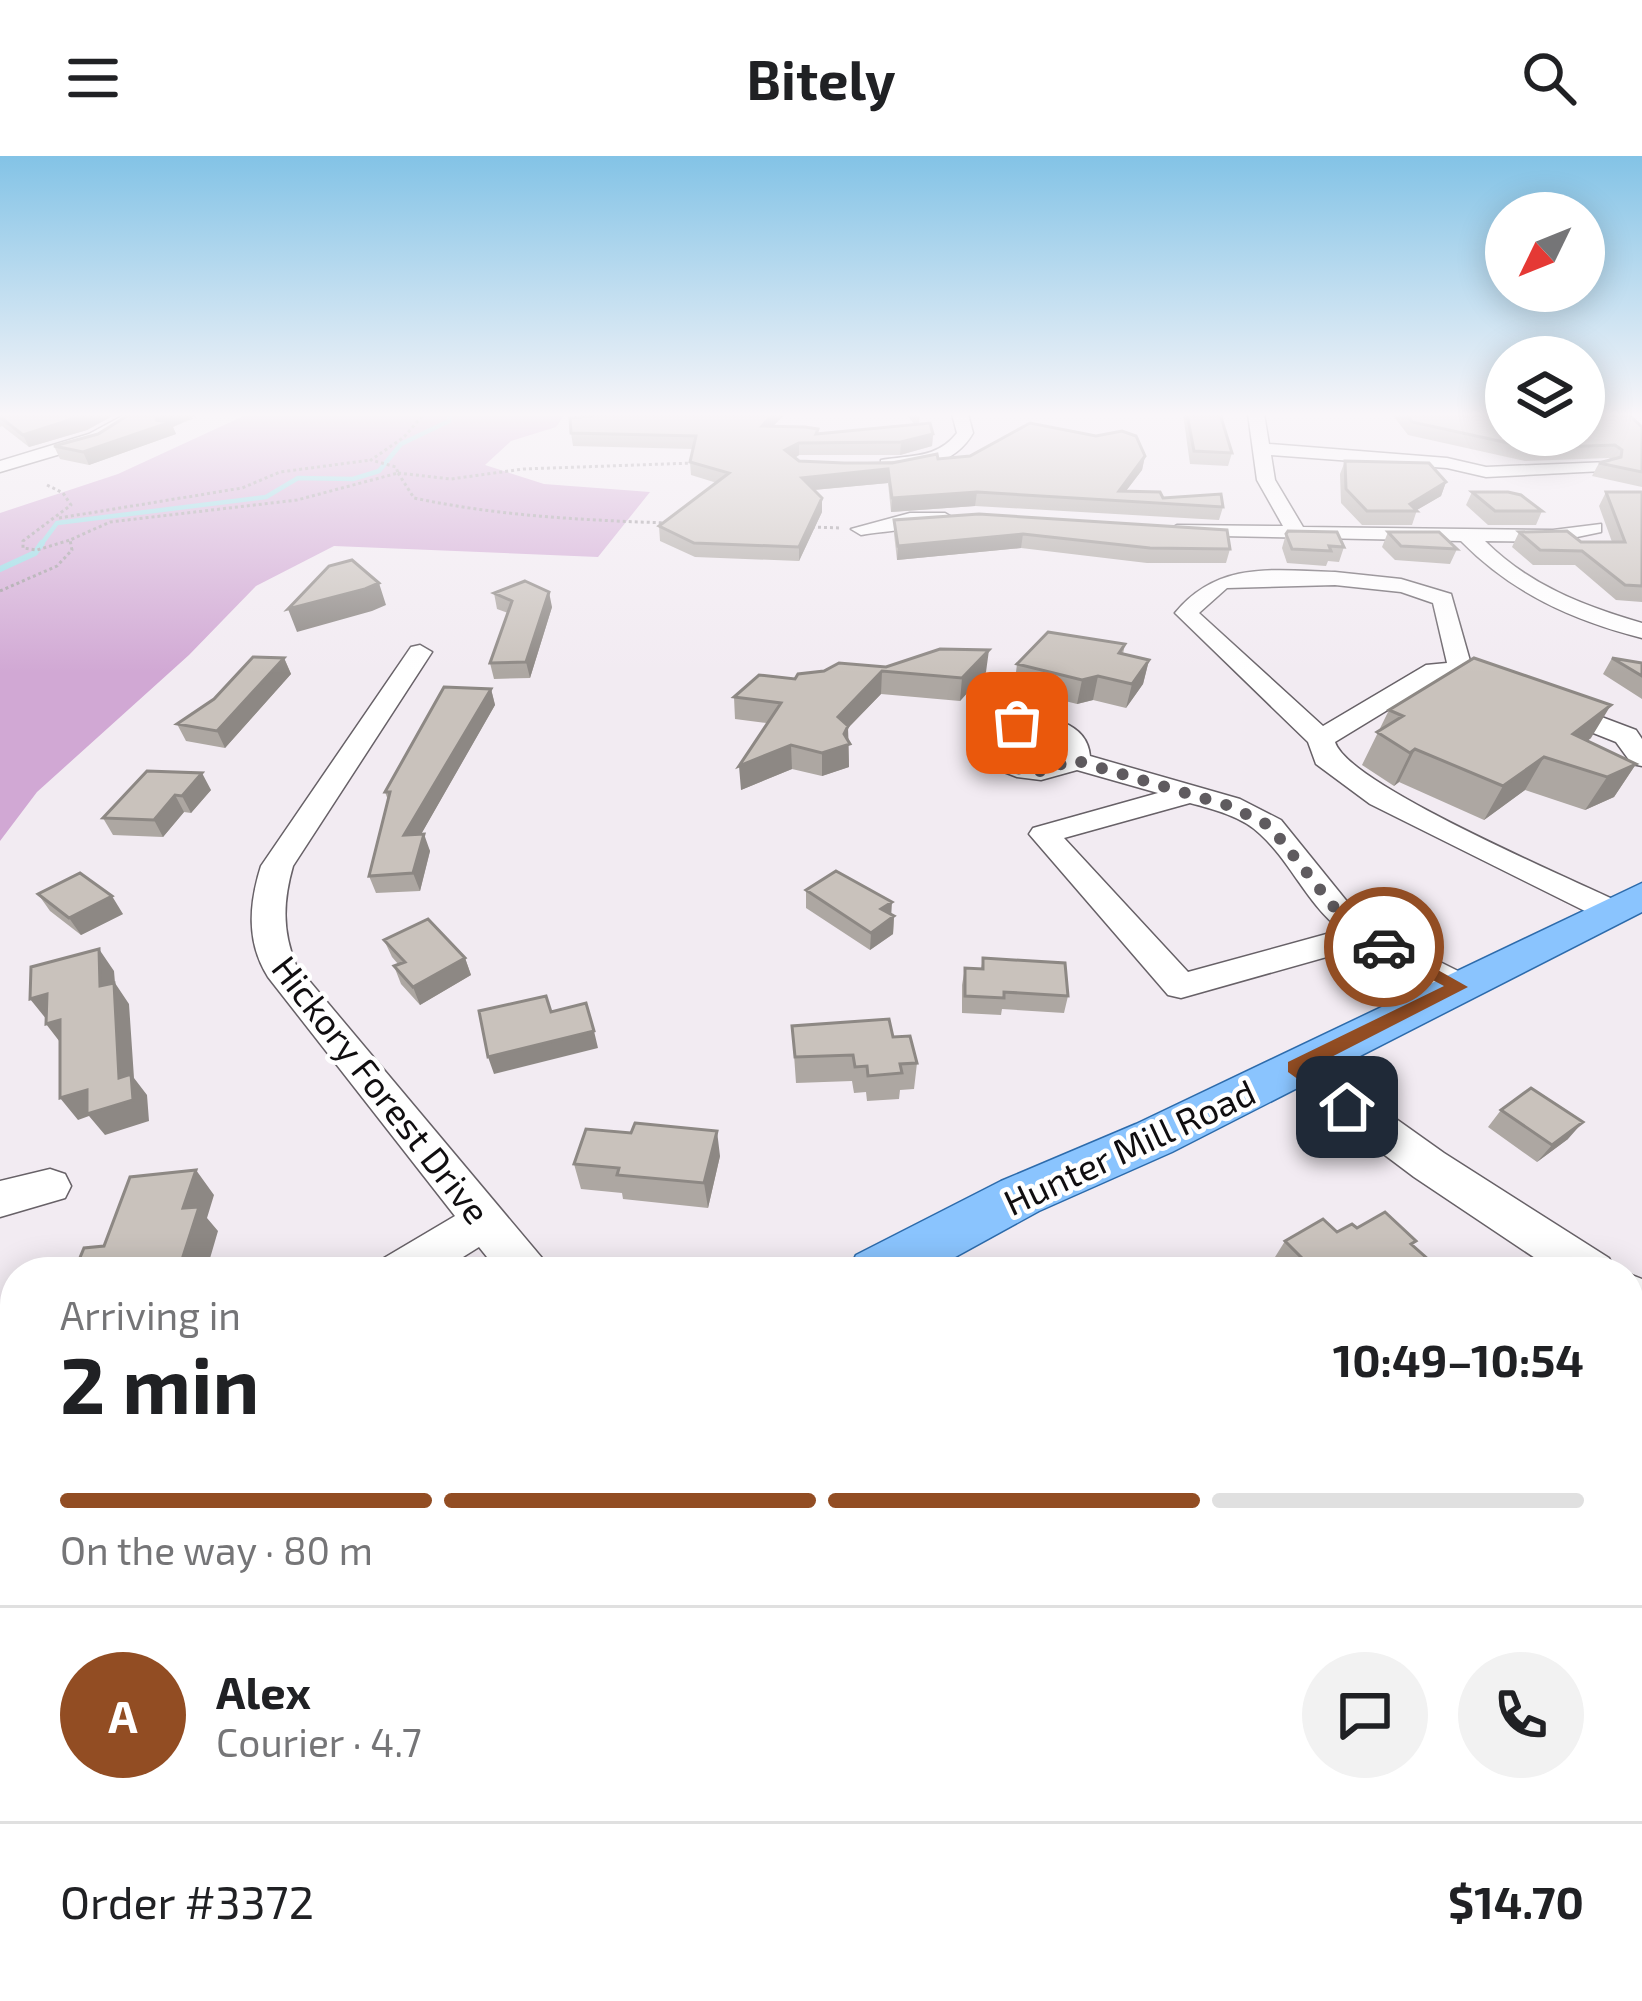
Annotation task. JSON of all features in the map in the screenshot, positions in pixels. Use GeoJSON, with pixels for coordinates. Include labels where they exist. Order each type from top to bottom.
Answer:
{"type":"FeatureCollection","features":[{"type":"Feature","properties":{"kind":"main road","name":"Hunter Mill Road"},"geometry":{"type":"LineString","coordinates":[[904,1257],[1020,1196],[1154,1138],[1627,903]]}},
{"type":"Feature","properties":{"kind":"street"},"geometry":{"type":"LineString","coordinates":[[1278,500],[1297,534]]}},
{"type":"Feature","properties":{"kind":"street"},"geometry":{"type":"LineString","coordinates":[[861,529],[910,519],[970,518]]}},
{"type":"Feature","properties":{"kind":"street"},"geometry":{"type":"LineString","coordinates":[[1150,530],[1553,536],[1594,528]]}},
{"type":"Feature","properties":{"kind":"street"},"geometry":{"type":"LineString","coordinates":[[1468,536],[1521,586],[1567,608],[1642,631]]}},
{"type":"Feature","properties":{"kind":"street"},"geometry":{"type":"LineString","coordinates":[[1462,673],[1443,599],[1420,586],[1346,580],[1220,583],[1186,613],[1321,739],[1326,758],[1380,798],[1627,903]]}},
{"type":"Feature","properties":{"kind":"street","name":"Hickory Forest Drive"},"geometry":{"type":"LineString","coordinates":[[420,652],[286,850],[267,894],[265,917],[280,968],[514,1257]]}},
{"type":"Feature","properties":{"kind":"street"},"geometry":{"type":"LineString","coordinates":[[1321,739],[1435,670],[1462,673],[1625,736],[1642,758]]}},
{"type":"Feature","properties":{"kind":"street"},"geometry":{"type":"LineString","coordinates":[[1074,760],[1230,806],[1270,826],[1337,911],[1459,987]]}},
{"type":"Feature","properties":{"kind":"street"},"geometry":{"type":"LineString","coordinates":[[1189,794],[1044,834],[1181,986],[1368,934]]}},
{"type":"Feature","properties":{"kind":"street"},"geometry":{"type":"LineString","coordinates":[[1295,1067],[1429,1165],[1570,1257]]}},
{"type":"Feature","properties":{"kind":"street"},"geometry":{"type":"LineString","coordinates":[[0,1199],[50,1186]]}},
{"type":"Feature","properties":{"kind":"street"},"geometry":{"type":"LineString","coordinates":[[425,1257],[484,1221]]}},
{"type":"Feature","properties":{"kind":"path"},"geometry":{"type":"LineString","coordinates":[[69,500],[72,503],[58,518],[22,541],[23,548],[38,550],[110,522],[296,500]]}},
{"type":"Feature","properties":{"kind":"path"},"geometry":{"type":"LineString","coordinates":[[58,518],[168,500]]}},
{"type":"Feature","properties":{"kind":"path"},"geometry":{"type":"LineString","coordinates":[[422,500],[548,518],[673,523]]}},
{"type":"Feature","properties":{"kind":"path"},"geometry":{"type":"LineString","coordinates":[[814,527],[861,529]]}},
{"type":"Feature","properties":{"kind":"path"},"geometry":{"type":"LineString","coordinates":[[0,591],[56,566],[72,550],[70,540]]}},
{"type":"Feature","properties":{"kind":"shaded area"},"geometry":{"type":"Polygon","coordinates":[[[39,500],[644,500],[598,557],[334,546],[256,586],[189,655],[37,792],[0,841],[0,513],[39,500]]]}},
{"type":"Feature","properties":{"kind":"building"},"geometry":{"type":"Polygon","coordinates":[[[693,500],[821,500],[799,547],[694,543],[659,526],[693,500]]]}},
{"type":"Feature","properties":{"kind":"building"},"geometry":{"type":"Polygon","coordinates":[[[1110,500],[1222,500],[1223,507],[1110,500]]]}},
{"type":"Feature","properties":{"kind":"building"},"geometry":{"type":"Polygon","coordinates":[[[1357,500],[1416,500],[1410,504],[1417,511],[1367,511],[1357,500]]]}},
{"type":"Feature","properties":{"kind":"building"},"geometry":{"type":"Polygon","coordinates":[[[1482,500],[1528,500],[1542,511],[1495,511],[1482,500]]]}},
{"type":"Feature","properties":{"kind":"building"},"geometry":{"type":"Polygon","coordinates":[[[1609,500],[1642,500],[1642,586],[1625,585],[1582,551],[1540,550],[1519,532],[1567,531],[1581,542],[1625,542],[1609,500]]]}},
{"type":"Feature","properties":{"kind":"building"},"geometry":{"type":"Polygon","coordinates":[[[979,514],[1227,530],[1230,549],[1150,548],[1023,534],[898,546],[894,520],[979,514]]]}},
{"type":"Feature","properties":{"kind":"building"},"geometry":{"type":"Polygon","coordinates":[[[1288,531],[1337,532],[1344,547],[1292,549],[1288,531]]]}},
{"type":"Feature","properties":{"kind":"building"},"geometry":{"type":"Polygon","coordinates":[[[1388,532],[1439,532],[1457,549],[1401,546],[1388,532]]]}},
{"type":"Feature","properties":{"kind":"building"},"geometry":{"type":"Polygon","coordinates":[[[352,560],[379,583],[288,609],[329,566],[352,560]]]}},
{"type":"Feature","properties":{"kind":"building"},"geometry":{"type":"Polygon","coordinates":[[[525,581],[549,592],[526,662],[490,663],[512,601],[494,593],[525,581]]]}},
{"type":"Feature","properties":{"kind":"building"},"geometry":{"type":"Polygon","coordinates":[[[1048,632],[1125,644],[1119,653],[1149,660],[1132,684],[1098,676],[1082,680],[1017,664],[1048,632]]]}},
{"type":"Feature","properties":{"kind":"building"},"geometry":{"type":"Polygon","coordinates":[[[940,649],[989,650],[962,678],[882,671],[838,717],[848,726],[844,734],[850,744],[822,753],[791,745],[739,766],[781,703],[734,697],[759,675],[795,679],[798,674],[824,671],[839,663],[886,667],[940,649]]]}},
{"type":"Feature","properties":{"kind":"building"},"geometry":{"type":"Polygon","coordinates":[[[253,657],[284,658],[217,731],[177,724],[214,699],[253,657]]]}},
{"type":"Feature","properties":{"kind":"building"},"geometry":{"type":"Polygon","coordinates":[[[1474,658],[1611,705],[1573,734],[1636,764],[1607,777],[1544,757],[1503,786],[1415,749],[1410,753],[1377,732],[1403,716],[1389,710],[1474,658]]]}},
{"type":"Feature","properties":{"kind":"building"},"geometry":{"type":"Polygon","coordinates":[[[1612,658],[1642,663],[1642,676],[1612,658]]]}},
{"type":"Feature","properties":{"kind":"building"},"geometry":{"type":"Polygon","coordinates":[[[444,687],[491,689],[404,835],[424,834],[413,873],[369,876],[390,792],[385,792],[444,687]]]}},
{"type":"Feature","properties":{"kind":"building"},"geometry":{"type":"Polygon","coordinates":[[[147,771],[202,773],[154,820],[103,818],[147,771]]]}},
{"type":"Feature","properties":{"kind":"building"},"geometry":{"type":"Polygon","coordinates":[[[836,871],[892,902],[881,909],[894,916],[871,933],[806,890],[836,871]]]}},
{"type":"Feature","properties":{"kind":"building"},"geometry":{"type":"Polygon","coordinates":[[[80,873],[112,896],[69,918],[38,894],[80,873]]]}},
{"type":"Feature","properties":{"kind":"building"},"geometry":{"type":"Polygon","coordinates":[[[428,919],[465,958],[413,987],[394,966],[405,962],[384,940],[428,919]]]}},
{"type":"Feature","properties":{"kind":"building"},"geometry":{"type":"Polygon","coordinates":[[[99,949],[100,986],[114,983],[119,1078],[131,1074],[133,1100],[87,1114],[87,1090],[60,1098],[60,1020],[46,1024],[47,994],[30,999],[31,967],[99,949]]]}},
{"type":"Feature","properties":{"kind":"building"},"geometry":{"type":"Polygon","coordinates":[[[983,958],[1065,963],[1068,996],[1004,992],[1004,998],[965,996],[965,968],[983,969],[983,958]]]}},
{"type":"Feature","properties":{"kind":"building"},"geometry":{"type":"Polygon","coordinates":[[[546,996],[551,1012],[586,1003],[594,1031],[488,1057],[479,1011],[546,996]]]}},
{"type":"Feature","properties":{"kind":"building"},"geometry":{"type":"Polygon","coordinates":[[[889,1019],[893,1037],[910,1036],[917,1063],[900,1064],[902,1073],[868,1076],[867,1066],[855,1067],[853,1055],[795,1057],[792,1026],[889,1019]]]}},
{"type":"Feature","properties":{"kind":"building"},"geometry":{"type":"Polygon","coordinates":[[[1531,1088],[1583,1122],[1552,1145],[1501,1110],[1531,1088]]]}},
{"type":"Feature","properties":{"kind":"building"},"geometry":{"type":"Polygon","coordinates":[[[635,1123],[717,1131],[704,1183],[617,1175],[619,1168],[574,1164],[586,1129],[631,1133],[635,1123]]]}},
{"type":"Feature","properties":{"kind":"building"},"geometry":{"type":"Polygon","coordinates":[[[196,1170],[183,1208],[199,1207],[183,1257],[80,1257],[84,1248],[104,1246],[130,1177],[196,1170]]]}},
{"type":"Feature","properties":{"kind":"building"},"geometry":{"type":"Polygon","coordinates":[[[1385,1212],[1426,1257],[1301,1257],[1285,1241],[1323,1219],[1337,1232],[1352,1224],[1357,1228],[1385,1212]]]}},
{"type":"Feature","properties":{"kind":"waterway"},"geometry":{"type":"LineString","coordinates":[[40,546],[57,523],[241,500]]}},
{"type":"Feature","properties":{"kind":"waterway"},"geometry":{"type":"LineString","coordinates":[[0,569],[35,553],[42,543]]}},
{"type":"Feature","properties":{"kind":"way so far"},"geometry":{"type":"LineString","coordinates":[[1017,723],[986,736],[987,752],[1006,766],[1037,772],[1074,760],[1230,806],[1270,826],[1337,911],[1384,947]]}},
{"type":"Feature","properties":{"kind":"route"},"geometry":{"type":"LineString","coordinates":[[1347,1107],[1295,1067],[1459,987],[1384,947]]}}]}
